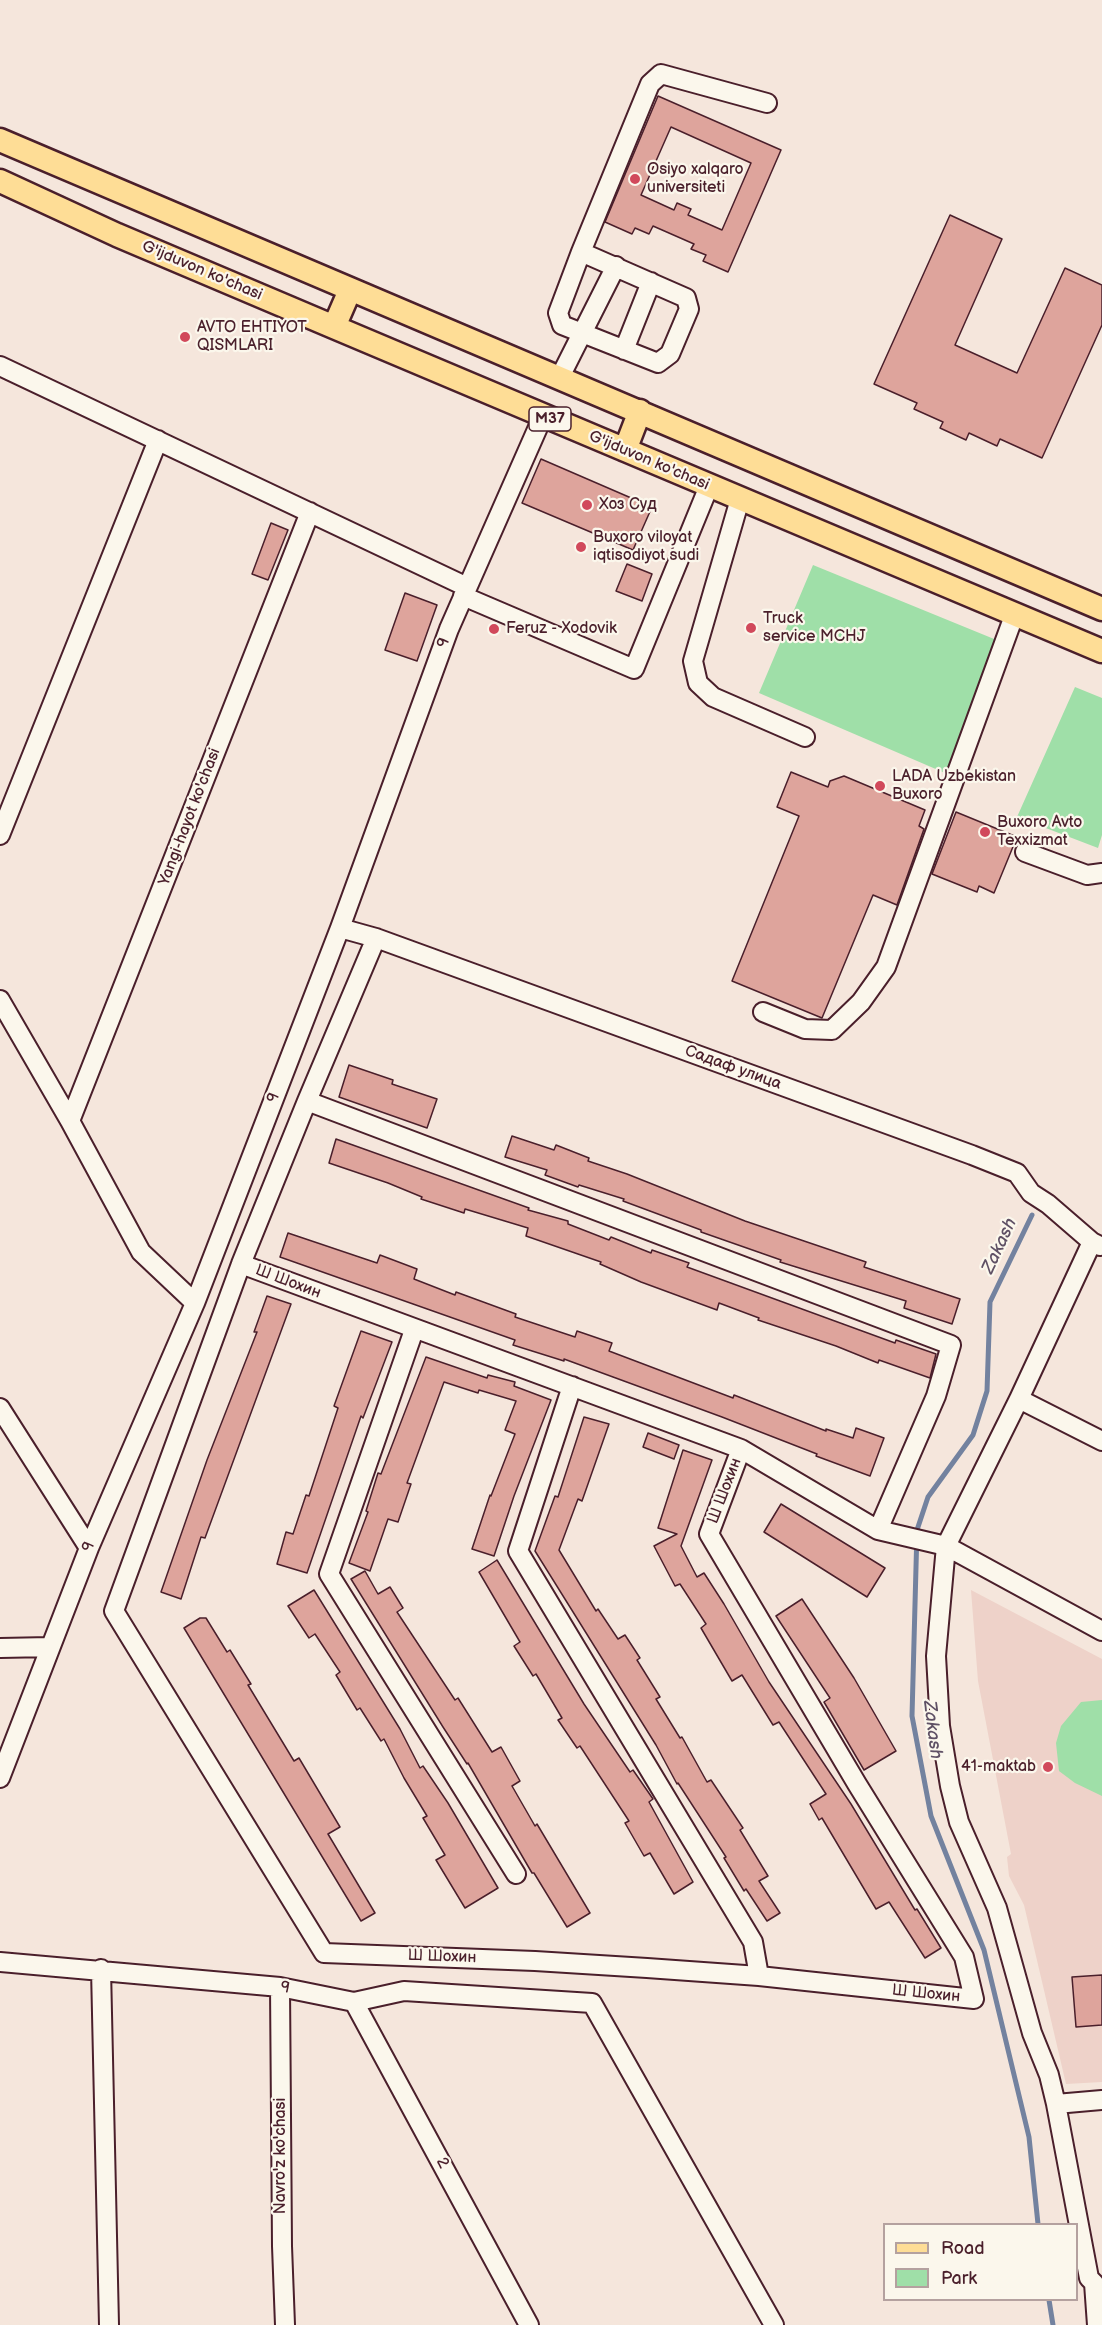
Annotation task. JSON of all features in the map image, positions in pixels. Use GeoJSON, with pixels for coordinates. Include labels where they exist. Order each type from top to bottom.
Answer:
{"type":"FeatureCollection","features":[{"type":"Feature","properties":{"kind":"main road","name":"M37"},"geometry":{"type":"LineString","coordinates":[[0,140],[1102,609]]}},
{"type":"Feature","properties":{"kind":"main road","name":"G'ijduvon ko'chasi"},"geometry":{"type":"LineString","coordinates":[[0,181],[117,235],[1102,651]]}},
{"type":"Feature","properties":{"kind":"main road"},"geometry":{"type":"LineString","coordinates":[[334,327],[350,290]]}},
{"type":"Feature","properties":{"kind":"main road"},"geometry":{"type":"LineString","coordinates":[[625,450],[640,411]]}},
{"type":"Feature","properties":{"kind":"street"},"geometry":{"type":"LineString","coordinates":[[581,252],[686,297],[689,309],[670,354],[658,363],[562,325],[558,313],[581,252],[650,84],[661,74],[767,103]]}},
{"type":"Feature","properties":{"kind":"street"},"geometry":{"type":"LineString","coordinates":[[560,377],[616,266]]}},
{"type":"Feature","properties":{"kind":"street"},"geometry":{"type":"LineString","coordinates":[[624,350],[651,282]]}},
{"type":"Feature","properties":{"kind":"street"},"geometry":{"type":"LineString","coordinates":[[0,367],[310,512],[465,591],[634,669],[709,486]]}},
{"type":"Feature","properties":{"kind":"street","name":"9"},"geometry":{"type":"LineString","coordinates":[[0,1778],[89,1548],[195,1303],[340,927],[449,629],[543,416]]}},
{"type":"Feature","properties":{"kind":"street"},"geometry":{"type":"LineString","coordinates":[[0,835],[158,440]]}},
{"type":"Feature","properties":{"kind":"street"},"geometry":{"type":"LineString","coordinates":[[740,499],[693,661],[698,683],[713,697],[806,737]]}},
{"type":"Feature","properties":{"kind":"street","name":"Yangi-hayot ko'chasi"},"geometry":{"type":"LineString","coordinates":[[70,1121],[310,512]]}},
{"type":"Feature","properties":{"kind":"street"},"geometry":{"type":"LineString","coordinates":[[763,1012],[805,1029],[832,1030],[861,1002],[886,967],[1015,613]]}},
{"type":"Feature","properties":{"kind":"street"},"geometry":{"type":"LineString","coordinates":[[1025,852],[1087,875],[1102,873]]}},
{"type":"Feature","properties":{"kind":"street","name":"Садаф улица"},"geometry":{"type":"LineString","coordinates":[[340,927],[962,1151],[1017,1173],[1031,1193],[1048,1204],[1097,1245]]}},
{"type":"Feature","properties":{"kind":"street"},"geometry":{"type":"LineString","coordinates":[[241,1264],[376,939]]}},
{"type":"Feature","properties":{"kind":"street"},"geometry":{"type":"LineString","coordinates":[[0,1000],[70,1121],[141,1252],[195,1303]]}},
{"type":"Feature","properties":{"kind":"street"},"geometry":{"type":"LineString","coordinates":[[307,1101],[951,1345],[936,1396],[878,1530]]}},
{"type":"Feature","properties":{"kind":"street"},"geometry":{"type":"LineString","coordinates":[[1097,1245],[946,1546],[936,1656],[944,1756],[959,1822],[997,1908],[1032,2032],[1049,2075],[1089,2278],[1098,2283],[1097,2325]]}},
{"type":"Feature","properties":{"kind":"street","name":"Ш Шохин"},"geometry":{"type":"LineString","coordinates":[[741,1449],[709,1534],[856,1784],[964,1957],[974,1999],[759,1976],[535,1961],[324,1953],[114,1611],[241,1264],[414,1330],[741,1449],[878,1530],[946,1546]]}},
{"type":"Feature","properties":{"kind":"street"},"geometry":{"type":"LineString","coordinates":[[414,1330],[329,1574],[516,1874]]}},
{"type":"Feature","properties":{"kind":"street"},"geometry":{"type":"LineString","coordinates":[[572,1386],[518,1551],[753,1942],[759,1976]]}},
{"type":"Feature","properties":{"kind":"street"},"geometry":{"type":"LineString","coordinates":[[1019,1399],[1102,1441]]}},
{"type":"Feature","properties":{"kind":"street"},"geometry":{"type":"LineString","coordinates":[[0,1408],[89,1548]]}},
{"type":"Feature","properties":{"kind":"street"},"geometry":{"type":"LineString","coordinates":[[946,1546],[1102,1631]]}},
{"type":"Feature","properties":{"kind":"street"},"geometry":{"type":"LineString","coordinates":[[0,1648],[50,1647]]}},
{"type":"Feature","properties":{"kind":"street","name":"9"},"geometry":{"type":"LineString","coordinates":[[0,1962],[280,1986],[354,2002]]}},
{"type":"Feature","properties":{"kind":"street"},"geometry":{"type":"LineString","coordinates":[[101,1969],[109,2325]]}},
{"type":"Feature","properties":{"kind":"street","name":"Navro'z ko'chasi"},"geometry":{"type":"LineString","coordinates":[[280,1986],[282,2246],[285,2325]]}},
{"type":"Feature","properties":{"kind":"street"},"geometry":{"type":"LineString","coordinates":[[354,2002],[404,1991],[592,2003],[774,2325]]}},
{"type":"Feature","properties":{"kind":"street","name":"2"},"geometry":{"type":"LineString","coordinates":[[354,2002],[529,2325]]}},
{"type":"Feature","properties":{"kind":"street"},"geometry":{"type":"LineString","coordinates":[[1056,2104],[1102,2100]]}},
{"type":"Feature","properties":{"kind":"shaded area","name":"41-maktab"},"geometry":{"type":"Polygon","coordinates":[[[971,1590],[1102,1659],[1102,2082],[1066,2084],[1024,1905],[1009,1876],[1007,1857],[1011,1854],[978,1681],[971,1590]]]}},
{"type":"Feature","properties":{"kind":"green space"},"geometry":{"type":"Polygon","coordinates":[[[813,565],[999,641],[954,761],[945,773],[759,693],[813,565]]]}},
{"type":"Feature","properties":{"kind":"green space"},"geometry":{"type":"Polygon","coordinates":[[[1075,687],[1102,698],[1102,835],[1098,848],[1017,817],[1075,687]]]}},
{"type":"Feature","properties":{"kind":"green space"},"geometry":{"type":"Polygon","coordinates":[[[1102,1700],[1102,1796],[1075,1783],[1059,1771],[1056,1743],[1061,1726],[1081,1702],[1102,1700]]]}},
{"type":"Feature","properties":{"kind":"building","name":"Osiyo xalqaro universiteti"},"geometry":{"type":"Polygon","coordinates":[[[658,96],[781,150],[728,272],[703,261],[706,255],[691,249],[694,244],[653,226],[649,234],[635,228],[632,234],[605,222],[658,96]],[[671,127],[641,195],[674,210],[677,203],[691,209],[688,215],[722,230],[751,163],[671,127]]]}},
{"type":"Feature","properties":{"kind":"building"},"geometry":{"type":"Polygon","coordinates":[[[950,215],[1002,239],[955,345],[1017,373],[1065,268],[1102,285],[1102,325],[1042,458],[1000,439],[997,446],[969,433],[966,440],[940,428],[943,422],[914,409],[917,403],[874,384],[950,215]]]}},
{"type":"Feature","properties":{"kind":"building","name":"Хоз Суд"},"geometry":{"type":"Polygon","coordinates":[[[541,459],[652,507],[633,550],[522,503],[541,459]]]}},
{"type":"Feature","properties":{"kind":"building"},"geometry":{"type":"Polygon","coordinates":[[[271,523],[288,530],[268,580],[252,574],[271,523]]]}},
{"type":"Feature","properties":{"kind":"building"},"geometry":{"type":"Polygon","coordinates":[[[627,564],[652,574],[642,601],[616,591],[627,564]]]}},
{"type":"Feature","properties":{"kind":"building"},"geometry":{"type":"Polygon","coordinates":[[[405,593],[437,605],[417,661],[385,650],[405,593]]]}},
{"type":"Feature","properties":{"kind":"building"},"geometry":{"type":"Polygon","coordinates":[[[791,772],[828,787],[830,781],[844,776],[925,810],[919,826],[924,829],[897,905],[873,895],[822,1018],[732,981],[799,816],[777,807],[791,772]]]}},
{"type":"Feature","properties":{"kind":"building"},"geometry":{"type":"Polygon","coordinates":[[[956,812],[1017,837],[994,893],[979,886],[977,892],[932,874],[956,812]]]}},
{"type":"Feature","properties":{"kind":"building"},"geometry":{"type":"Polygon","coordinates":[[[349,1065],[393,1080],[392,1084],[437,1099],[427,1128],[339,1097],[349,1065]]]}},
{"type":"Feature","properties":{"kind":"building"},"geometry":{"type":"Polygon","coordinates":[[[512,1136],[554,1150],[556,1145],[589,1158],[588,1161],[745,1221],[866,1262],[864,1267],[960,1299],[952,1324],[904,1308],[906,1301],[780,1262],[781,1260],[623,1201],[624,1199],[579,1185],[578,1187],[545,1175],[547,1170],[505,1157],[512,1136]]]}},
{"type":"Feature","properties":{"kind":"building"},"geometry":{"type":"Polygon","coordinates":[[[336,1139],[529,1208],[528,1210],[568,1221],[568,1224],[609,1240],[611,1237],[651,1253],[652,1250],[689,1263],[687,1267],[895,1343],[896,1340],[936,1354],[930,1378],[879,1360],[878,1363],[836,1346],[758,1320],[759,1318],[719,1303],[717,1310],[641,1282],[600,1264],[601,1262],[526,1236],[528,1228],[465,1209],[464,1213],[421,1199],[422,1197],[388,1183],[329,1163],[336,1139]]]}},
{"type":"Feature","properties":{"kind":"building"},"geometry":{"type":"Polygon","coordinates":[[[288,1233],[377,1263],[380,1255],[417,1269],[414,1279],[455,1295],[456,1292],[516,1314],[515,1317],[575,1337],[577,1331],[612,1343],[609,1351],[733,1398],[734,1395],[826,1431],[826,1429],[853,1438],[856,1428],[884,1438],[870,1476],[722,1417],[564,1359],[564,1361],[513,1345],[515,1340],[280,1257],[288,1233]]]}},
{"type":"Feature","properties":{"kind":"building"},"geometry":{"type":"Polygon","coordinates":[[[267,1296],[291,1304],[205,1538],[201,1537],[181,1599],[161,1592],[207,1460],[257,1332],[254,1332],[267,1296]]]}},
{"type":"Feature","properties":{"kind":"building"},"geometry":{"type":"Polygon","coordinates":[[[361,1331],[392,1342],[363,1418],[361,1416],[307,1573],[277,1564],[286,1532],[293,1534],[306,1495],[309,1496],[338,1408],[334,1406],[361,1331]]]}},
{"type":"Feature","properties":{"kind":"building"},"geometry":{"type":"Polygon","coordinates":[[[426,1357],[487,1378],[488,1375],[515,1382],[514,1386],[551,1400],[514,1496],[494,1556],[472,1549],[490,1495],[515,1434],[505,1430],[516,1401],[479,1390],[478,1393],[444,1382],[407,1483],[411,1484],[398,1522],[388,1519],[370,1571],[349,1563],[368,1512],[366,1511],[378,1473],[381,1474],[426,1357]]]}},
{"type":"Feature","properties":{"kind":"building"},"geometry":{"type":"Polygon","coordinates":[[[584,1417],[609,1424],[582,1501],[578,1499],[559,1550],[596,1611],[598,1609],[618,1639],[625,1635],[640,1658],[637,1660],[660,1697],[656,1699],[680,1738],[682,1737],[707,1782],[711,1780],[743,1828],[740,1830],[768,1876],[759,1881],[780,1913],[767,1921],[746,1889],[744,1891],[724,1858],[726,1857],[677,1784],[656,1745],[535,1551],[555,1496],[558,1497],[584,1417]]]}},
{"type":"Feature","properties":{"kind":"building"},"geometry":{"type":"Polygon","coordinates":[[[648,1433],[679,1445],[674,1459],[643,1447],[648,1433]]]}},
{"type":"Feature","properties":{"kind":"building"},"geometry":{"type":"Polygon","coordinates":[[[683,1450],[712,1460],[681,1546],[697,1577],[704,1573],[769,1682],[851,1804],[915,1910],[917,1909],[941,1948],[925,1958],[889,1902],[876,1909],[822,1818],[819,1820],[810,1804],[826,1794],[779,1722],[773,1725],[742,1675],[732,1681],[701,1628],[706,1624],[680,1584],[675,1586],[654,1546],[677,1534],[658,1528],[683,1450]]]}},
{"type":"Feature","properties":{"kind":"building"},"geometry":{"type":"Polygon","coordinates":[[[781,1504],[885,1568],[867,1597],[764,1532],[781,1504]]]}},
{"type":"Feature","properties":{"kind":"building"},"geometry":{"type":"Polygon","coordinates":[[[497,1560],[584,1704],[630,1772],[633,1770],[653,1799],[649,1802],[693,1882],[674,1894],[650,1853],[644,1856],[625,1823],[629,1821],[580,1746],[577,1748],[558,1720],[562,1718],[536,1674],[533,1676],[514,1646],[520,1642],[479,1572],[497,1560]]]}},
{"type":"Feature","properties":{"kind":"building"},"geometry":{"type":"Polygon","coordinates":[[[365,1571],[378,1594],[390,1587],[403,1608],[397,1612],[455,1700],[458,1698],[492,1752],[501,1747],[520,1781],[512,1786],[590,1913],[567,1927],[532,1873],[468,1763],[351,1579],[365,1571]]]}},
{"type":"Feature","properties":{"kind":"building"},"geometry":{"type":"Polygon","coordinates":[[[314,1590],[400,1729],[420,1768],[423,1766],[448,1803],[498,1888],[465,1908],[436,1860],[445,1855],[423,1818],[427,1816],[384,1739],[381,1741],[360,1708],[357,1710],[336,1675],[340,1672],[315,1634],[309,1638],[288,1606],[314,1590]]]}},
{"type":"Feature","properties":{"kind":"building"},"geometry":{"type":"Polygon","coordinates":[[[802,1599],[854,1678],[896,1751],[864,1770],[824,1702],[830,1698],[776,1616],[802,1599]]]}},
{"type":"Feature","properties":{"kind":"building"},"geometry":{"type":"Polygon","coordinates":[[[200,1618],[206,1618],[227,1652],[230,1650],[251,1684],[248,1685],[294,1761],[299,1758],[340,1827],[328,1834],[375,1913],[361,1921],[184,1628],[200,1618]]]}},
{"type":"Feature","properties":{"kind":"building"},"geometry":{"type":"Polygon","coordinates":[[[1102,1975],[1102,2025],[1076,2027],[1072,1977],[1102,1975]]]}},
{"type":"Feature","properties":{"kind":"waterway","name":"Zakash"},"geometry":{"type":"LineString","coordinates":[[1032,1215],[990,1302],[987,1391],[973,1435],[928,1497],[917,1530],[912,1716],[931,1816],[984,1950],[1029,2137],[1038,2223]]}},
{"type":"Feature","properties":{"kind":"waterway","name":"Zakash"},"geometry":{"type":"LineString","coordinates":[[1049,2301],[1053,2325]]}},
{"type":"Feature","properties":{"kind":"place","name":"Osiyo xalqaro universiteti"},"geometry":{"type":"Point","coordinates":[635,179]}},
{"type":"Feature","properties":{"kind":"place","name":"AVTO EHTIYOT QISMLARI"},"geometry":{"type":"Point","coordinates":[185,337]}},
{"type":"Feature","properties":{"kind":"place","name":"Хоз Суд"},"geometry":{"type":"Point","coordinates":[587,505]}},
{"type":"Feature","properties":{"kind":"place","name":"Buxoro viloyat iqtisodiyot sudi"},"geometry":{"type":"Point","coordinates":[581,547]}},
{"type":"Feature","properties":{"kind":"place","name":"Truck service MCHJ"},"geometry":{"type":"Point","coordinates":[751,628]}},
{"type":"Feature","properties":{"kind":"place","name":"Feruz - Xodovik"},"geometry":{"type":"Point","coordinates":[494,629]}},
{"type":"Feature","properties":{"kind":"place","name":"LADA Uzbekistan Buxoro"},"geometry":{"type":"Point","coordinates":[880,786]}},
{"type":"Feature","properties":{"kind":"place","name":"Buxoro Avto Texxizmat"},"geometry":{"type":"Point","coordinates":[985,832]}},
{"type":"Feature","properties":{"kind":"place","name":"41-maktab"},"geometry":{"type":"Point","coordinates":[1048,1767]}}]}
